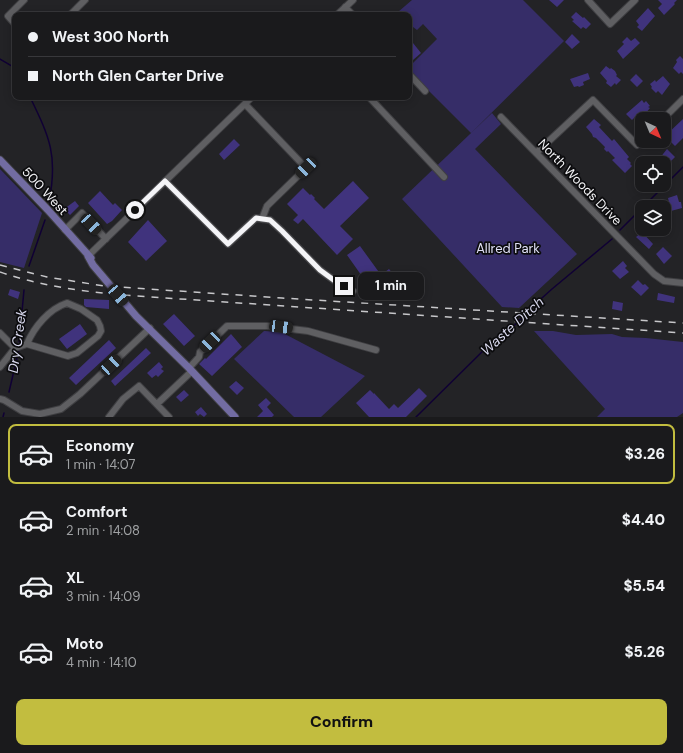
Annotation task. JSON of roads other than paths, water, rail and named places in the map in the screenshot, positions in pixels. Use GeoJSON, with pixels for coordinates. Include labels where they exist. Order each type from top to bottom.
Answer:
{"type":"FeatureCollection","features":[{"type":"Feature","properties":{"kind":"main road","name":"500 West"},"geometry":{"type":"LineString","coordinates":[[0,160],[88,256],[96,262],[139,314],[143,321],[235,417]]}},
{"type":"Feature","properties":{"kind":"street"},"geometry":{"type":"LineString","coordinates":[[12,21],[8,16],[24,0]]}},
{"type":"Feature","properties":{"kind":"street"},"geometry":{"type":"LineString","coordinates":[[73,12],[85,0]]}},
{"type":"Feature","properties":{"kind":"street"},"geometry":{"type":"LineString","coordinates":[[340,12],[353,0]]}},
{"type":"Feature","properties":{"kind":"street"},"geometry":{"type":"LineString","coordinates":[[588,0],[610,24],[635,0]]}},
{"type":"Feature","properties":{"kind":"street"},"geometry":{"type":"LineString","coordinates":[[345,7],[350,12]]}},
{"type":"Feature","properties":{"kind":"street"},"geometry":{"type":"LineString","coordinates":[[412,77],[425,91]]}},
{"type":"Feature","properties":{"kind":"street"},"geometry":{"type":"LineString","coordinates":[[670,112],[683,99]]}},
{"type":"Feature","properties":{"kind":"street"},"geometry":{"type":"LineString","coordinates":[[88,256],[249,100]]}},
{"type":"Feature","properties":{"kind":"street"},"geometry":{"type":"LineString","coordinates":[[372,100],[444,177]]}},
{"type":"Feature","properties":{"kind":"street"},"geometry":{"type":"LineString","coordinates":[[536,154],[593,100],[635,144]]}},
{"type":"Feature","properties":{"kind":"street"},"geometry":{"type":"LineString","coordinates":[[245,104],[306,168],[266,206],[262,219]]}},
{"type":"Feature","properties":{"kind":"street","name":"North Woods Drive"},"geometry":{"type":"LineString","coordinates":[[501,117],[654,274],[664,281],[683,283]]}},
{"type":"Feature","properties":{"kind":"street"},"geometry":{"type":"LineString","coordinates":[[165,181],[228,244],[256,218],[270,220],[320,270],[352,291]]}},
{"type":"Feature","properties":{"kind":"street"},"geometry":{"type":"LineString","coordinates":[[65,230],[82,213],[106,239]]}},
{"type":"Feature","properties":{"kind":"street"},"geometry":{"type":"LineString","coordinates":[[0,367],[15,348],[27,344],[68,356],[77,353],[98,336],[101,331],[100,326],[97,320],[67,303],[59,306],[41,322],[27,344]]}},
{"type":"Feature","properties":{"kind":"street"},"geometry":{"type":"LineString","coordinates":[[157,404],[190,369],[199,357],[200,352],[226,326],[267,326],[308,331],[376,350]]}},
{"type":"Feature","properties":{"kind":"street"},"geometry":{"type":"LineString","coordinates":[[0,399],[22,411],[40,414],[61,409],[80,394],[150,328]]}},
{"type":"Feature","properties":{"kind":"street"},"geometry":{"type":"LineString","coordinates":[[0,333],[15,348]]}},
{"type":"Feature","properties":{"kind":"street"},"geometry":{"type":"LineString","coordinates":[[109,417],[123,399],[139,386],[169,417]]}},
{"type":"Feature","properties":{"kind":"waterway","name":"Dry Creek"},"geometry":{"type":"LineString","coordinates":[[0,59],[12,66]]}},
{"type":"Feature","properties":{"kind":"waterway","name":"Dry Creek"},"geometry":{"type":"LineString","coordinates":[[31,100],[43,124],[52,159],[53,172],[49,202]]}},
{"type":"Feature","properties":{"kind":"waterway","name":"Waste Ditch"},"geometry":{"type":"LineString","coordinates":[[650,200],[683,167]]}},
{"type":"Feature","properties":{"kind":"waterway","name":"Waste Ditch"},"geometry":{"type":"LineString","coordinates":[[620,230],[635,215]]}},
{"type":"Feature","properties":{"kind":"waterway","name":"Dry Creek"},"geometry":{"type":"LineString","coordinates":[[29,266],[45,220]]}},
{"type":"Feature","properties":{"kind":"waterway","name":"Waste Ditch"},"geometry":{"type":"LineString","coordinates":[[416,417],[489,345],[510,330],[552,289],[612,239]]}},
{"type":"Feature","properties":{"kind":"waterway","name":"Dry Creek"},"geometry":{"type":"LineString","coordinates":[[19,344],[24,290]]}},
{"type":"Feature","properties":{"kind":"waterway","name":"Dry Creek"},"geometry":{"type":"LineString","coordinates":[[9,392],[19,349]]}},
{"type":"Feature","properties":{"kind":"waterway","name":"Dry Creek"},"geometry":{"type":"LineString","coordinates":[[3,417],[4,413]]}},
{"type":"Feature","properties":{"kind":"railway"},"geometry":{"type":"LineString","coordinates":[[0,265],[47,277],[104,286],[683,323]]}},
{"type":"Feature","properties":{"kind":"railway"},"geometry":{"type":"LineString","coordinates":[[0,272],[30,281],[76,290],[122,295],[683,333]]}},
{"type":"Feature","properties":{"kind":"park label","name":"Allred Park"},"geometry":{"type":"Point","coordinates":[508,248]}}]}
